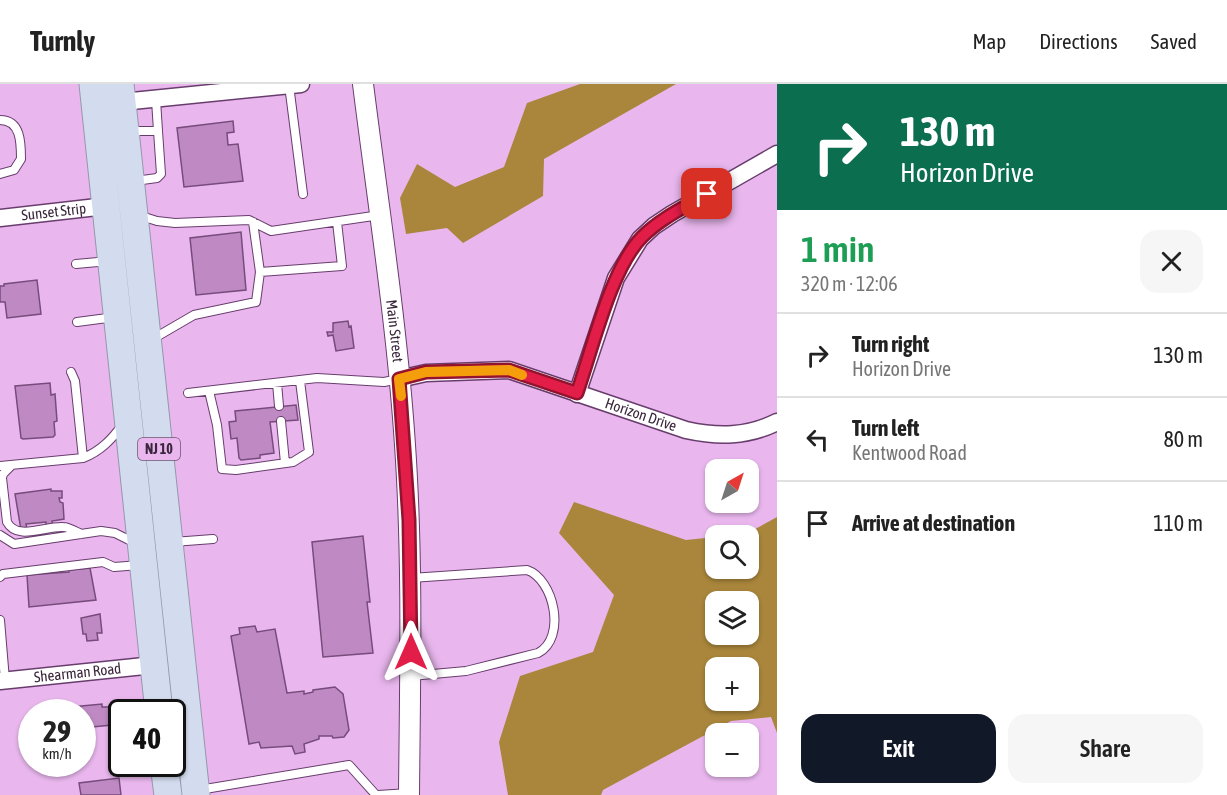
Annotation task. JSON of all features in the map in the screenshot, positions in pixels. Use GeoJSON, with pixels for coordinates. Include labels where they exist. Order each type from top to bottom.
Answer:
{"type":"FeatureCollection","features":[{"type":"Feature","properties":{"kind":"highway","name":"NJ 10"},"geometry":{"type":"LineString","coordinates":[[93,84],[158,699]]}},
{"type":"Feature","properties":{"kind":"highway","name":"NJ 10"},"geometry":{"type":"LineString","coordinates":[[121,93],[195,793]]}},
{"type":"Feature","properties":{"kind":"highway"},"geometry":{"type":"LineString","coordinates":[[166,777],[168,795]]}},
{"type":"Feature","properties":{"kind":"street","name":"Main Street"},"geometry":{"type":"LineString","coordinates":[[363,84],[399,379],[406,463],[411,578],[409,794]]}},
{"type":"Feature","properties":{"kind":"street"},"geometry":{"type":"LineString","coordinates":[[121,93],[156,100],[221,88],[295,85]]}},
{"type":"Feature","properties":{"kind":"street"},"geometry":{"type":"LineString","coordinates":[[577,393],[616,278],[640,239],[672,214],[777,154]]}},
{"type":"Feature","properties":{"kind":"street","name":"Sunset Strip"},"geometry":{"type":"LineString","coordinates":[[0,218],[106,206]]}},
{"type":"Feature","properties":{"kind":"street","name":"Horizon Drive"},"geometry":{"type":"LineString","coordinates":[[399,379],[426,372],[509,370],[686,430],[705,434],[724,436],[747,433],[777,422]]}},
{"type":"Feature","properties":{"kind":"street","name":"Shearman Road"},"geometry":{"type":"LineString","coordinates":[[2,681],[154,665]]}},
{"type":"Feature","properties":{"kind":"lane"},"geometry":{"type":"LineString","coordinates":[[295,85],[303,194]]}},
{"type":"Feature","properties":{"kind":"lane"},"geometry":{"type":"LineString","coordinates":[[131,181],[158,178],[161,174],[156,100]]}},
{"type":"Feature","properties":{"kind":"lane"},"geometry":{"type":"LineString","coordinates":[[0,120],[9,122],[17,128],[21,159],[14,170],[0,174]]}},
{"type":"Feature","properties":{"kind":"lane"},"geometry":{"type":"LineString","coordinates":[[126,132],[158,131]]}},
{"type":"Feature","properties":{"kind":"lane"},"geometry":{"type":"LineString","coordinates":[[134,213],[157,221],[175,223],[249,220],[271,231],[380,215]]}},
{"type":"Feature","properties":{"kind":"lane"},"geometry":{"type":"LineString","coordinates":[[148,342],[194,315],[256,302],[260,272],[253,222]]}},
{"type":"Feature","properties":{"kind":"lane"},"geometry":{"type":"LineString","coordinates":[[260,272],[342,266],[337,222]]}},
{"type":"Feature","properties":{"kind":"lane"},"geometry":{"type":"LineString","coordinates":[[76,264],[112,260]]}},
{"type":"Feature","properties":{"kind":"lane"},"geometry":{"type":"LineString","coordinates":[[77,322],[118,317]]}},
{"type":"Feature","properties":{"kind":"lane"},"geometry":{"type":"LineString","coordinates":[[71,372],[75,381],[83,458]]}},
{"type":"Feature","properties":{"kind":"lane"},"geometry":{"type":"LineString","coordinates":[[188,393],[317,378],[384,382],[399,379]]}},
{"type":"Feature","properties":{"kind":"lane"},"geometry":{"type":"LineString","coordinates":[[209,391],[217,425],[222,469],[236,470],[293,462],[309,452],[300,381]]}},
{"type":"Feature","properties":{"kind":"lane"},"geometry":{"type":"LineString","coordinates":[[277,383],[279,406]]}},
{"type":"Feature","properties":{"kind":"lane"},"geometry":{"type":"LineString","coordinates":[[0,466],[83,458],[93,454],[109,442],[129,416]]}},
{"type":"Feature","properties":{"kind":"lane"},"geometry":{"type":"LineString","coordinates":[[281,421],[285,463]]}},
{"type":"Feature","properties":{"kind":"lane"},"geometry":{"type":"LineString","coordinates":[[11,466],[2,478],[7,522],[10,528],[19,532],[66,527],[81,534]]}},
{"type":"Feature","properties":{"kind":"lane"},"geometry":{"type":"LineString","coordinates":[[0,535],[14,544],[101,531],[115,533],[142,555],[114,567],[103,562],[3,574],[0,577]]}},
{"type":"Feature","properties":{"kind":"lane"},"geometry":{"type":"LineString","coordinates":[[169,543],[213,538]]}},
{"type":"Feature","properties":{"kind":"lane"},"geometry":{"type":"LineString","coordinates":[[411,578],[527,570],[536,574],[543,582],[554,610],[554,623],[551,641],[544,650],[538,653],[466,670],[411,676]]}},
{"type":"Feature","properties":{"kind":"lane"},"geometry":{"type":"LineString","coordinates":[[0,620],[2,681]]}},
{"type":"Feature","properties":{"kind":"lane"},"geometry":{"type":"LineString","coordinates":[[195,793],[236,790],[349,765],[377,795],[409,794]]}},
{"type":"Feature","properties":{"kind":"shaded area"},"geometry":{"type":"Polygon","coordinates":[[[580,84],[676,84],[544,159],[543,196],[463,243],[447,228],[406,234],[400,198],[417,164],[455,187],[504,167],[527,103],[580,84]]]}},
{"type":"Feature","properties":{"kind":"shaded area"},"geometry":{"type":"Polygon","coordinates":[[[574,502],[686,540],[705,538],[705,579],[759,579],[759,527],[777,517],[777,733],[771,717],[727,723],[705,723],[705,735],[603,790],[601,795],[508,795],[499,742],[520,676],[593,652],[614,595],[559,533],[574,502]]]}},
{"type":"Feature","properties":{"kind":"building"},"geometry":{"type":"Polygon","coordinates":[[[233,121],[234,132],[227,133],[228,145],[238,144],[243,181],[184,187],[177,128],[233,121]]]}},
{"type":"Feature","properties":{"kind":"building"},"geometry":{"type":"Polygon","coordinates":[[[241,232],[246,290],[196,295],[190,238],[241,232]]]}},
{"type":"Feature","properties":{"kind":"building"},"geometry":{"type":"Polygon","coordinates":[[[37,280],[41,314],[7,318],[5,302],[0,302],[0,286],[37,280]]]}},
{"type":"Feature","properties":{"kind":"building"},"geometry":{"type":"Polygon","coordinates":[[[348,321],[349,327],[351,326],[354,348],[336,351],[333,335],[328,336],[327,332],[333,332],[333,323],[348,321]]]}},
{"type":"Feature","properties":{"kind":"building"},"geometry":{"type":"Polygon","coordinates":[[[50,383],[51,395],[55,394],[57,421],[54,422],[55,435],[53,437],[21,438],[15,386],[50,383]]]}},
{"type":"Feature","properties":{"kind":"building"},"geometry":{"type":"Polygon","coordinates":[[[296,405],[298,420],[270,422],[274,453],[260,455],[260,458],[241,460],[239,458],[237,438],[231,439],[229,422],[236,421],[235,411],[296,405]]]}},
{"type":"Feature","properties":{"kind":"building"},"geometry":{"type":"Polygon","coordinates":[[[51,489],[51,491],[62,491],[62,498],[59,498],[63,503],[64,519],[52,521],[53,526],[46,527],[46,522],[26,524],[27,529],[21,530],[15,494],[51,489]]]}},
{"type":"Feature","properties":{"kind":"building"},"geometry":{"type":"Polygon","coordinates":[[[363,536],[373,653],[323,657],[312,542],[363,536]]]}},
{"type":"Feature","properties":{"kind":"building"},"geometry":{"type":"Polygon","coordinates":[[[90,568],[96,600],[29,607],[27,575],[90,568]]]}},
{"type":"Feature","properties":{"kind":"building"},"geometry":{"type":"Polygon","coordinates":[[[100,614],[102,633],[97,633],[98,640],[87,641],[86,634],[83,634],[81,618],[100,614]]]}},
{"type":"Feature","properties":{"kind":"building"},"geometry":{"type":"Polygon","coordinates":[[[255,626],[257,632],[275,629],[287,693],[304,691],[304,694],[313,692],[313,690],[335,687],[343,694],[349,730],[344,737],[319,736],[319,739],[304,744],[305,752],[295,754],[292,746],[261,748],[259,742],[249,744],[231,636],[240,634],[239,628],[255,626]]]}},
{"type":"Feature","properties":{"kind":"building"},"geometry":{"type":"Polygon","coordinates":[[[96,705],[108,707],[108,725],[96,727],[96,705]]]}},
{"type":"Feature","properties":{"kind":"building"},"geometry":{"type":"Polygon","coordinates":[[[119,778],[121,795],[81,795],[79,783],[119,778]]]}},
{"type":"Feature","properties":{"kind":"slow traffic"},"geometry":{"type":"LineString","coordinates":[[401,396],[399,379],[426,372],[509,370],[522,375]]}},
{"type":"Feature","properties":{"kind":"route"},"geometry":{"type":"LineString","coordinates":[[411,652],[409,520],[399,379],[426,372],[509,370],[577,393],[616,278],[628,256],[640,239],[654,226],[707,194]]}}]}
